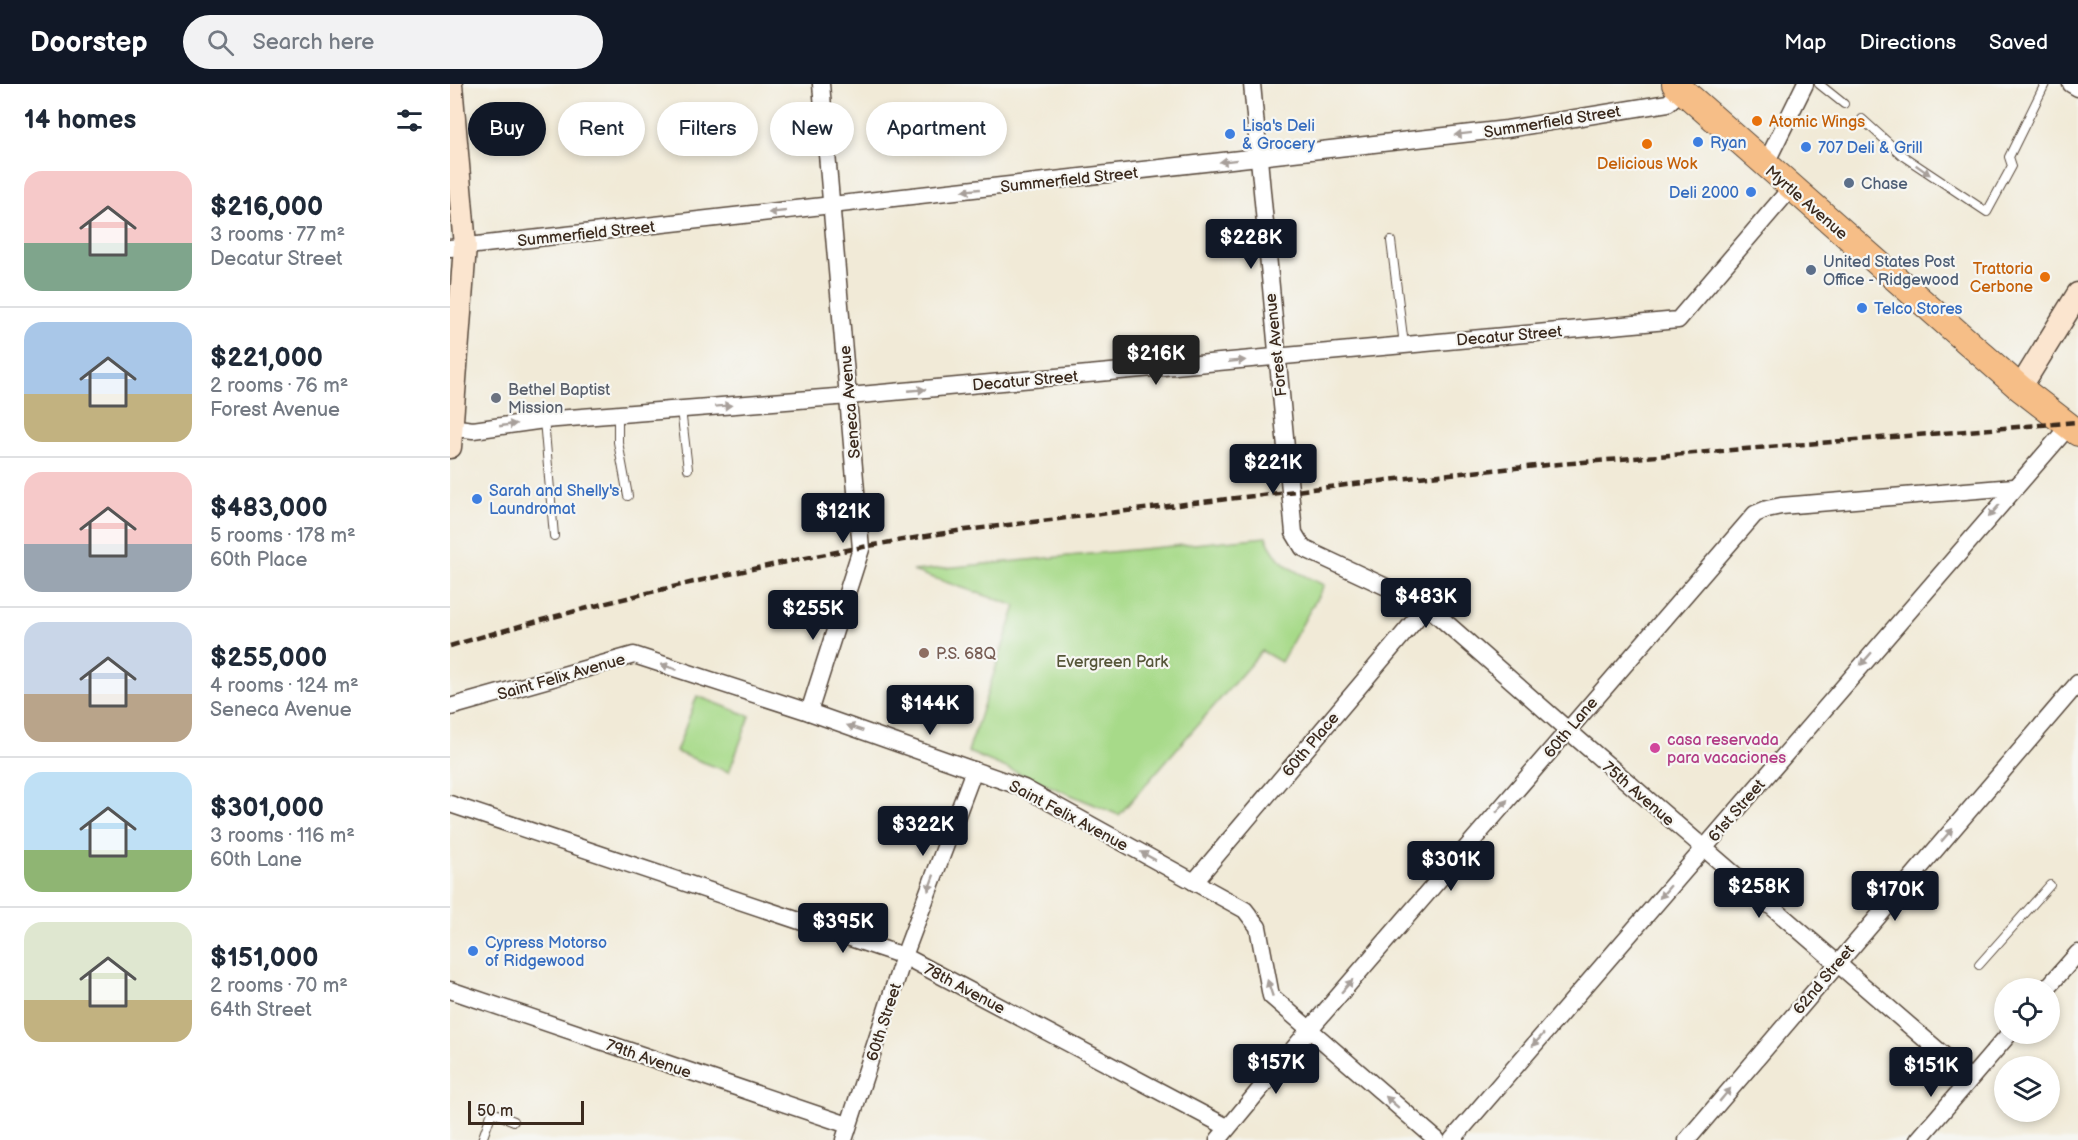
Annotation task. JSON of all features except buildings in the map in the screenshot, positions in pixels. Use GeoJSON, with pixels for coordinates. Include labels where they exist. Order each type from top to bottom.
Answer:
{"type":"FeatureCollection","features":[{"type":"Feature","properties":{"kind":"main road"},"geometry":{"type":"LineString","coordinates":[[450,434],[457,247],[451,84]]}},
{"type":"Feature","properties":{"kind":"main road","name":"Myrtle Avenue"},"geometry":{"type":"LineString","coordinates":[[1678,87],[2020,388],[2073,430]]}},
{"type":"Feature","properties":{"kind":"main road"},"geometry":{"type":"LineString","coordinates":[[2020,388],[2078,294]]}},
{"type":"Feature","properties":{"kind":"street","name":"Seneca Avenue"},"geometry":{"type":"LineString","coordinates":[[808,712],[861,549],[821,84]]}},
{"type":"Feature","properties":{"kind":"street","name":"Forest Avenue"},"geometry":{"type":"LineString","coordinates":[[1251,84],[1294,533]]}},
{"type":"Feature","properties":{"kind":"street"},"geometry":{"type":"LineString","coordinates":[[1766,165],[1805,84]]}},
{"type":"Feature","properties":{"kind":"street"},"geometry":{"type":"LineString","coordinates":[[2071,84],[2078,88]]}},
{"type":"Feature","properties":{"kind":"street","name":"Summerfield Street"},"geometry":{"type":"LineString","coordinates":[[457,247],[1507,129],[1668,103],[1678,87]]}},
{"type":"Feature","properties":{"kind":"street","name":"Decatur Street"},"geometry":{"type":"LineString","coordinates":[[450,434],[544,420],[849,396],[1678,320],[1791,188]]}},
{"type":"Feature","properties":{"kind":"street","name":"61st Street"},"geometry":{"type":"LineString","coordinates":[[1452,1140],[2014,488],[2073,430]]}},
{"type":"Feature","properties":{"kind":"street","name":"60th Lane"},"geometry":{"type":"LineString","coordinates":[[1222,1134],[1309,1030],[1755,514],[1781,506],[2014,488]]}},
{"type":"Feature","properties":{"kind":"street","name":"75th Avenue"},"geometry":{"type":"LineString","coordinates":[[1294,533],[1303,548],[1427,606],[1970,1078]]}},
{"type":"Feature","properties":{"kind":"street","name":"60th Place"},"geometry":{"type":"LineString","coordinates":[[1194,882],[1427,606]]}},
{"type":"Feature","properties":{"kind":"street","name":"Saint Felix Avenue"},"geometry":{"type":"LineString","coordinates":[[450,707],[634,655],[808,712],[1024,788],[1245,910],[1258,927],[1270,996],[1437,1140]]}},
{"type":"Feature","properties":{"kind":"street","name":"62nd Street"},"geometry":{"type":"LineString","coordinates":[[1687,1140],[2078,683]]}},
{"type":"Feature","properties":{"kind":"street","name":"60th Street"},"geometry":{"type":"LineString","coordinates":[[846,1133],[904,956],[974,770]]}},
{"type":"Feature","properties":{"kind":"street","name":"78th Avenue"},"geometry":{"type":"LineString","coordinates":[[450,804],[904,956],[1222,1134]]}},
{"type":"Feature","properties":{"kind":"street"},"geometry":{"type":"LineString","coordinates":[[2056,978],[2078,953]]}},
{"type":"Feature","properties":{"kind":"street","name":"79th Avenue"},"geometry":{"type":"LineString","coordinates":[[450,990],[846,1133]]}},
{"type":"Feature","properties":{"kind":"street"},"geometry":{"type":"LineString","coordinates":[[1918,1140],[2000,1044]]}},
{"type":"Feature","properties":{"kind":"lane"},"geometry":{"type":"LineString","coordinates":[[1819,84],[1844,104]]}},
{"type":"Feature","properties":{"kind":"lane"},"geometry":{"type":"LineString","coordinates":[[1862,119],[1903,156],[1987,212],[2012,166],[2009,157],[2045,84]]}},
{"type":"Feature","properties":{"kind":"lane"},"geometry":{"type":"LineString","coordinates":[[1391,241],[1404,345]]}},
{"type":"Feature","properties":{"kind":"lane"},"geometry":{"type":"LineString","coordinates":[[681,409],[688,469]]}},
{"type":"Feature","properties":{"kind":"lane"},"geometry":{"type":"LineString","coordinates":[[618,414],[618,442],[628,496]]}},
{"type":"Feature","properties":{"kind":"lane"},"geometry":{"type":"LineString","coordinates":[[544,420],[554,536]]}},
{"type":"Feature","properties":{"kind":"lane"},"geometry":{"type":"LineString","coordinates":[[1979,965],[2050,885]]}},
{"type":"Feature","properties":{"kind":"lane"},"geometry":{"type":"LineString","coordinates":[[482,1140],[492,1112],[514,1121]]}},
{"type":"Feature","properties":{"kind":"green space","name":"Evergreen Park"},"geometry":{"type":"Polygon","coordinates":[[[1266,537],[1282,562],[1324,585],[1281,662],[1262,651],[1119,815],[968,752],[1016,606],[913,571],[1266,537]]]}},
{"type":"Feature","properties":{"kind":"green space"},"geometry":{"type":"Polygon","coordinates":[[[697,696],[750,716],[729,772],[676,752],[697,696]]]}},
{"type":"Feature","properties":{"kind":"railway"},"geometry":{"type":"LineString","coordinates":[[450,646],[575,611],[702,580],[829,553],[957,531],[1397,479],[2078,422]]}},
{"type":"Feature","properties":{"kind":"place","name":"Atomic Wings"},"geometry":{"type":"Point","coordinates":[1757,121]}},
{"type":"Feature","properties":{"kind":"place","name":"Lisa's Deli & Grocery"},"geometry":{"type":"Point","coordinates":[1230,134]}},
{"type":"Feature","properties":{"kind":"place","name":"Ryan"},"geometry":{"type":"Point","coordinates":[1698,142]}},
{"type":"Feature","properties":{"kind":"place","name":"Delicious Wok"},"geometry":{"type":"Point","coordinates":[1647,144]}},
{"type":"Feature","properties":{"kind":"place","name":"707 Deli & Grill"},"geometry":{"type":"Point","coordinates":[1806,147]}},
{"type":"Feature","properties":{"kind":"place","name":"Chase"},"geometry":{"type":"Point","coordinates":[1849,183]}},
{"type":"Feature","properties":{"kind":"place","name":"Deli 2000"},"geometry":{"type":"Point","coordinates":[1751,192]}},
{"type":"Feature","properties":{"kind":"place","name":"United States Post Office - Ridgewood"},"geometry":{"type":"Point","coordinates":[1811,270]}},
{"type":"Feature","properties":{"kind":"place","name":"Trattoria Cerbone"},"geometry":{"type":"Point","coordinates":[2045,277]}},
{"type":"Feature","properties":{"kind":"place","name":"Telco Stores"},"geometry":{"type":"Point","coordinates":[1862,308]}},
{"type":"Feature","properties":{"kind":"place","name":"Bethel Baptist Mission"},"geometry":{"type":"Point","coordinates":[496,398]}},
{"type":"Feature","properties":{"kind":"place","name":"Sarah and Shelly's Laundromat"},"geometry":{"type":"Point","coordinates":[477,499]}},
{"type":"Feature","properties":{"kind":"place","name":"P.S. 68Q"},"geometry":{"type":"Point","coordinates":[924,653]}},
{"type":"Feature","properties":{"kind":"place","name":"casa reservada para vacaciones"},"geometry":{"type":"Point","coordinates":[1655,748]}},
{"type":"Feature","properties":{"kind":"place","name":"Cypress Motorso of Ridgewood"},"geometry":{"type":"Point","coordinates":[473,951]}}]}
